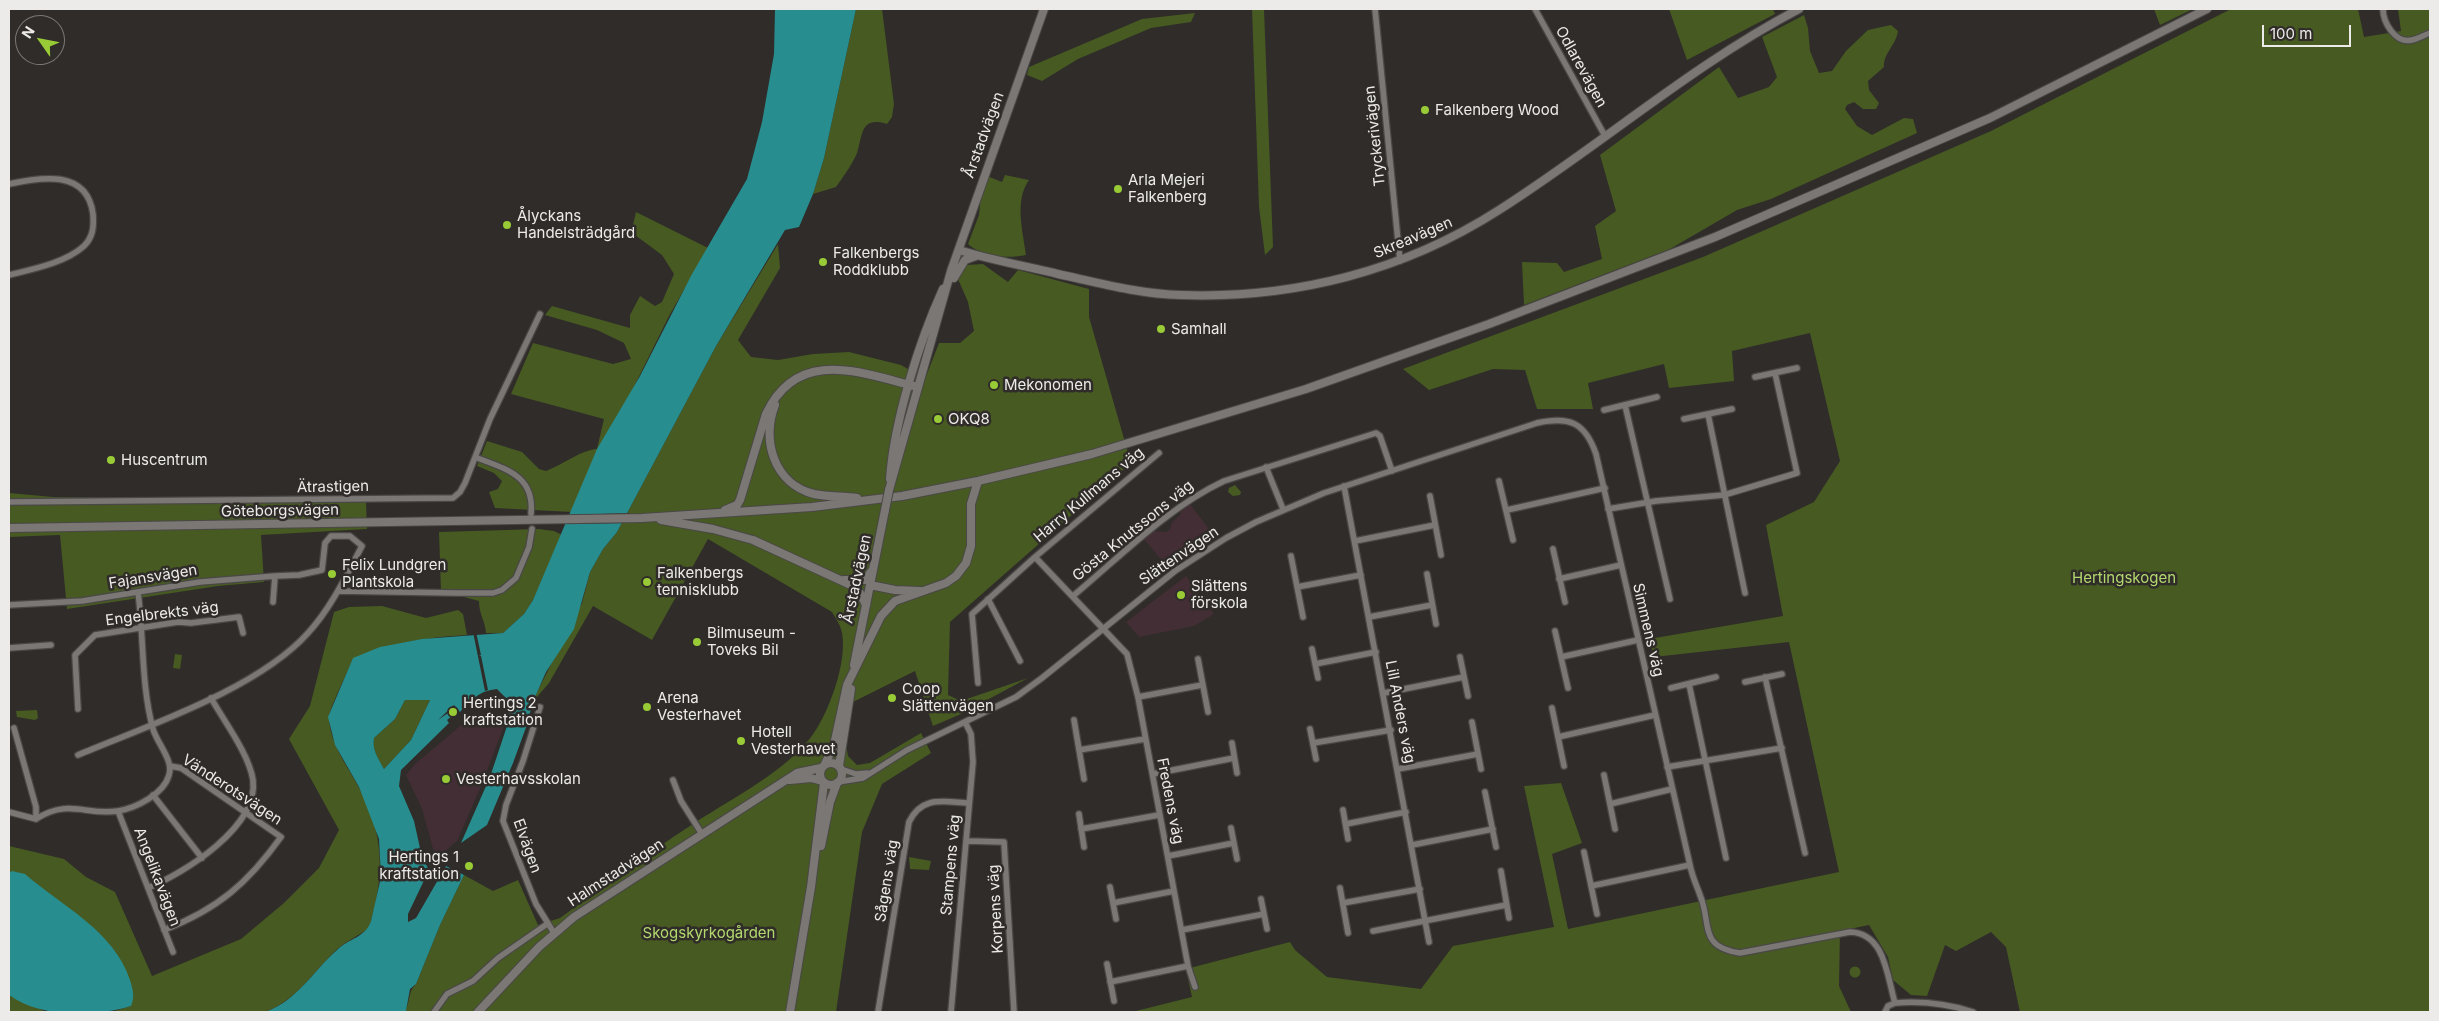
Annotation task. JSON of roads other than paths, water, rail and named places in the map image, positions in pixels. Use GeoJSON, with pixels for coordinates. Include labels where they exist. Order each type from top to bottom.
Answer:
{"type":"FeatureCollection","features":[{"type":"Feature","properties":{"kind":"main road","name":"Årstadvägen"},"geometry":{"type":"LineString","coordinates":[[840,768],[852,674],[889,490],[894,452],[914,386],[929,324],[959,250],[1044,9]]}},
{"type":"Feature","properties":{"kind":"main road","name":"Skreavägen"},"geometry":{"type":"LineString","coordinates":[[959,250],[976,256],[1126,289],[1182,295],[1236,295],[1305,287],[1350,277],[1400,261],[1448,240],[1482,221],[1717,56],[1799,9]]}},
{"type":"Feature","properties":{"kind":"main road"},"geometry":{"type":"LineString","coordinates":[[638,518],[812,507],[869,500],[978,482],[1092,454],[1306,389],[1498,320],[1697,244],[1990,118],[2207,9]]}},
{"type":"Feature","properties":{"kind":"main road"},"geometry":{"type":"LineString","coordinates":[[942,310],[960,265],[965,260],[976,256]]}},
{"type":"Feature","properties":{"kind":"main road","name":"Årstadvägen"},"geometry":{"type":"LineString","coordinates":[[914,386],[942,310],[951,271]]}},
{"type":"Feature","properties":{"kind":"main road"},"geometry":{"type":"LineString","coordinates":[[703,514],[729,510],[737,505],[766,414],[787,384],[798,377],[809,372],[828,369],[853,371],[914,386]]}},
{"type":"Feature","properties":{"kind":"main road"},"geometry":{"type":"LineString","coordinates":[[777,397],[769,426],[770,446],[775,462],[787,478],[795,485],[813,494],[869,500]]}},
{"type":"Feature","properties":{"kind":"main road"},"geometry":{"type":"LineString","coordinates":[[852,674],[875,627],[895,601],[946,583],[956,576],[966,563],[971,546],[971,504],[978,482]]}},
{"type":"Feature","properties":{"kind":"main road"},"geometry":{"type":"LineString","coordinates":[[638,518],[698,526],[739,536],[776,550],[857,590],[866,605]]}},
{"type":"Feature","properties":{"kind":"main road","name":"Göteborgsvägen"},"geometry":{"type":"LineString","coordinates":[[9,528],[638,518]]}},
{"type":"Feature","properties":{"kind":"main road"},"geometry":{"type":"LineString","coordinates":[[837,579],[847,581],[865,580],[876,558]]}},
{"type":"Feature","properties":{"kind":"main road"},"geometry":{"type":"LineString","coordinates":[[870,585],[895,590],[914,589],[922,591]]}},
{"type":"Feature","properties":{"kind":"main road","name":"Årstadvägen"},"geometry":{"type":"LineString","coordinates":[[823,766],[834,745],[843,701],[852,674]]}},
{"type":"Feature","properties":{"kind":"main road"},"geometry":{"type":"LineString","coordinates":[[790,1012],[811,886],[823,782],[823,766],[832,763],[840,768],[842,776],[830,802],[811,886]]}},
{"type":"Feature","properties":{"kind":"main road","name":"Halmstadvägen"},"geometry":{"type":"LineString","coordinates":[[478,1012],[554,933],[612,892],[804,770],[823,766]]}},
{"type":"Feature","properties":{"kind":"main road","name":"Halmstadvägen"},"geometry":{"type":"LineString","coordinates":[[788,780],[811,778],[823,782]]}},
{"type":"Feature","properties":{"kind":"main road"},"geometry":{"type":"LineString","coordinates":[[823,782],[830,785],[838,783]]}},
{"type":"Feature","properties":{"kind":"street","name":"Tryckerivägen"},"geometry":{"type":"LineString","coordinates":[[1375,9],[1400,261]]}},
{"type":"Feature","properties":{"kind":"street","name":"Odlarevägen"},"geometry":{"type":"LineString","coordinates":[[1535,9],[1605,136]]}},
{"type":"Feature","properties":{"kind":"street"},"geometry":{"type":"LineString","coordinates":[[2383,9],[2383,17],[2390,30],[2401,39],[2410,41],[2430,33]]}},
{"type":"Feature","properties":{"kind":"street"},"geometry":{"type":"LineString","coordinates":[[9,184],[49,177],[64,180],[84,194],[91,206],[94,223],[91,237],[78,251],[49,264],[9,274]]}},
{"type":"Feature","properties":{"kind":"street","name":"Ätrastigen"},"geometry":{"type":"LineString","coordinates":[[9,502],[448,498],[460,492],[490,419],[540,314]]}},
{"type":"Feature","properties":{"kind":"street"},"geometry":{"type":"LineString","coordinates":[[1755,377],[1797,368]]}},
{"type":"Feature","properties":{"kind":"street"},"geometry":{"type":"LineString","coordinates":[[1608,509],[1646,502],[1724,495],[1797,473],[1775,373]]}},
{"type":"Feature","properties":{"kind":"street"},"geometry":{"type":"LineString","coordinates":[[1604,410],[1658,397]]}},
{"type":"Feature","properties":{"kind":"street"},"geometry":{"type":"LineString","coordinates":[[1625,405],[1670,599]]}},
{"type":"Feature","properties":{"kind":"street"},"geometry":{"type":"LineString","coordinates":[[1684,419],[1732,409]]}},
{"type":"Feature","properties":{"kind":"street"},"geometry":{"type":"LineString","coordinates":[[1708,414],[1745,593]]}},
{"type":"Feature","properties":{"kind":"street","name":"Simmens väg"},"geometry":{"type":"LineString","coordinates":[[1537,423],[1564,419],[1584,430],[1591,440],[1605,488],[1608,509],[1672,789],[1696,887],[1701,895],[1709,935],[1719,948],[1740,953],[1850,932],[1862,933],[1872,938],[1879,948],[1895,1003]]}},
{"type":"Feature","properties":{"kind":"street","name":"Slättenvägen"},"geometry":{"type":"LineString","coordinates":[[838,783],[855,780],[907,750],[1016,697],[1156,585],[1196,556],[1226,538],[1283,509],[1344,486],[1537,423]]}},
{"type":"Feature","properties":{"kind":"street","name":"Gösta Knutssons väg"},"geometry":{"type":"LineString","coordinates":[[1073,596],[1190,498],[1224,481],[1376,433],[1380,436],[1392,470]]}},
{"type":"Feature","properties":{"kind":"street","name":"Harry Kullmans väg"},"geometry":{"type":"LineString","coordinates":[[978,683],[972,614],[1034,557],[1159,453]]}},
{"type":"Feature","properties":{"kind":"street"},"geometry":{"type":"LineString","coordinates":[[475,457],[510,471],[526,484],[532,499],[531,514]]}},
{"type":"Feature","properties":{"kind":"street"},"geometry":{"type":"LineString","coordinates":[[1266,467],[1283,509]]}},
{"type":"Feature","properties":{"kind":"street"},"geometry":{"type":"LineString","coordinates":[[1499,480],[1514,540]]}},
{"type":"Feature","properties":{"kind":"street","name":"Lill Anders väg"},"geometry":{"type":"LineString","coordinates":[[1344,486],[1429,942]]}},
{"type":"Feature","properties":{"kind":"street"},"geometry":{"type":"LineString","coordinates":[[1507,510],[1605,488]]}},
{"type":"Feature","properties":{"kind":"street"},"geometry":{"type":"LineString","coordinates":[[1430,496],[1441,554]]}},
{"type":"Feature","properties":{"kind":"street"},"geometry":{"type":"LineString","coordinates":[[1354,541],[1435,525]]}},
{"type":"Feature","properties":{"kind":"street"},"geometry":{"type":"LineString","coordinates":[[78,755],[152,723],[178,714],[267,667],[300,641],[326,611],[338,591],[456,594],[493,593],[502,590],[516,578],[528,547],[532,529]]}},
{"type":"Feature","properties":{"kind":"street","name":"Fajansvägen"},"geometry":{"type":"LineString","coordinates":[[9,605],[82,601],[208,581],[300,575],[322,570],[325,543],[331,536],[350,536],[362,546],[338,591]]}},
{"type":"Feature","properties":{"kind":"street"},"geometry":{"type":"LineString","coordinates":[[1552,548],[1565,602]]}},
{"type":"Feature","properties":{"kind":"street"},"geometry":{"type":"LineString","coordinates":[[1291,556],[1303,617]]}},
{"type":"Feature","properties":{"kind":"street","name":"Harry Kullmans väg"},"geometry":{"type":"LineString","coordinates":[[1034,557],[1104,628]]}},
{"type":"Feature","properties":{"kind":"street"},"geometry":{"type":"LineString","coordinates":[[1559,579],[1621,565]]}},
{"type":"Feature","properties":{"kind":"street"},"geometry":{"type":"LineString","coordinates":[[1427,574],[1436,624]]}},
{"type":"Feature","properties":{"kind":"street"},"geometry":{"type":"LineString","coordinates":[[1297,587],[1361,575]]}},
{"type":"Feature","properties":{"kind":"street"},"geometry":{"type":"LineString","coordinates":[[273,602],[275,576]]}},
{"type":"Feature","properties":{"kind":"street"},"geometry":{"type":"LineString","coordinates":[[9,812],[36,819],[54,810],[64,808],[118,811],[153,796],[168,780],[170,766],[152,723],[146,689],[143,626],[138,592]]}},
{"type":"Feature","properties":{"kind":"street"},"geometry":{"type":"LineString","coordinates":[[988,599],[1020,661]]}},
{"type":"Feature","properties":{"kind":"street"},"geometry":{"type":"LineString","coordinates":[[1369,617],[1432,605]]}},
{"type":"Feature","properties":{"kind":"street","name":"Engelbrekts väg"},"geometry":{"type":"LineString","coordinates":[[78,709],[75,655],[95,635],[143,626],[178,622],[191,624],[239,617],[243,633]]}},
{"type":"Feature","properties":{"kind":"street","name":"Fredens väg"},"geometry":{"type":"LineString","coordinates":[[1104,628],[1127,654],[1138,697],[1188,966],[1195,986]]}},
{"type":"Feature","properties":{"kind":"street"},"geometry":{"type":"LineString","coordinates":[[1555,632],[1568,688]]}},
{"type":"Feature","properties":{"kind":"street"},"geometry":{"type":"LineString","coordinates":[[1561,656],[1638,640]]}},
{"type":"Feature","properties":{"kind":"street"},"geometry":{"type":"LineString","coordinates":[[9,648],[51,645]]}},
{"type":"Feature","properties":{"kind":"street"},"geometry":{"type":"LineString","coordinates":[[1312,649],[1318,678]]}},
{"type":"Feature","properties":{"kind":"street"},"geometry":{"type":"LineString","coordinates":[[1315,664],[1376,652]]}},
{"type":"Feature","properties":{"kind":"street"},"geometry":{"type":"LineString","coordinates":[[1460,657],[1468,696]]}},
{"type":"Feature","properties":{"kind":"street"},"geometry":{"type":"LineString","coordinates":[[1198,659],[1208,712]]}},
{"type":"Feature","properties":{"kind":"street"},"geometry":{"type":"LineString","coordinates":[[1745,682],[1782,674]]}},
{"type":"Feature","properties":{"kind":"street"},"geometry":{"type":"LineString","coordinates":[[1384,693],[1464,677]]}},
{"type":"Feature","properties":{"kind":"street"},"geometry":{"type":"LineString","coordinates":[[1671,688],[1716,677]]}},
{"type":"Feature","properties":{"kind":"street"},"geometry":{"type":"LineString","coordinates":[[1766,677],[1805,853]]}},
{"type":"Feature","properties":{"kind":"street"},"geometry":{"type":"LineString","coordinates":[[1688,684],[1726,858]]}},
{"type":"Feature","properties":{"kind":"street"},"geometry":{"type":"LineString","coordinates":[[1138,697],[1202,685]]}},
{"type":"Feature","properties":{"kind":"street"},"geometry":{"type":"LineString","coordinates":[[148,888],[172,878],[202,858],[222,841],[245,811],[252,793],[253,780],[243,754],[211,698]]}},
{"type":"Feature","properties":{"kind":"street","name":"Elvägen"},"geometry":{"type":"LineString","coordinates":[[540,707],[504,812],[503,821],[524,877],[547,924],[554,933]]}},
{"type":"Feature","properties":{"kind":"street"},"geometry":{"type":"LineString","coordinates":[[1552,708],[1564,766]]}},
{"type":"Feature","properties":{"kind":"street"},"geometry":{"type":"LineString","coordinates":[[1558,737],[1655,715]]}},
{"type":"Feature","properties":{"kind":"street"},"geometry":{"type":"LineString","coordinates":[[1074,720],[1084,779]]}},
{"type":"Feature","properties":{"kind":"street","name":"Stampens väg"},"geometry":{"type":"LineString","coordinates":[[950,1012],[967,841],[974,745],[965,722]]}},
{"type":"Feature","properties":{"kind":"street"},"geometry":{"type":"LineString","coordinates":[[1472,722],[1481,769]]}},
{"type":"Feature","properties":{"kind":"street"},"geometry":{"type":"LineString","coordinates":[[14,728],[36,807],[36,819]]}},
{"type":"Feature","properties":{"kind":"street"},"geometry":{"type":"LineString","coordinates":[[1310,729],[1316,760]]}},
{"type":"Feature","properties":{"kind":"street"},"geometry":{"type":"LineString","coordinates":[[1313,743],[1390,730]]}},
{"type":"Feature","properties":{"kind":"street"},"geometry":{"type":"LineString","coordinates":[[1079,750],[1145,739]]}},
{"type":"Feature","properties":{"kind":"street"},"geometry":{"type":"LineString","coordinates":[[1232,744],[1237,773]]}},
{"type":"Feature","properties":{"kind":"street"},"geometry":{"type":"LineString","coordinates":[[1667,767],[1782,748]]}},
{"type":"Feature","properties":{"kind":"street"},"geometry":{"type":"LineString","coordinates":[[1398,769],[1478,754]]}},
{"type":"Feature","properties":{"kind":"street"},"geometry":{"type":"LineString","coordinates":[[1152,774],[1234,758]]}},
{"type":"Feature","properties":{"kind":"street","name":"Vänderotsvägen"},"geometry":{"type":"LineString","coordinates":[[164,930],[202,913],[244,882],[261,865],[281,837],[180,768],[170,766]]}},
{"type":"Feature","properties":{"kind":"street"},"geometry":{"type":"LineString","coordinates":[[840,768],[856,774],[868,773]]}},
{"type":"Feature","properties":{"kind":"street"},"geometry":{"type":"LineString","coordinates":[[1604,775],[1615,829]]}},
{"type":"Feature","properties":{"kind":"street"},"geometry":{"type":"LineString","coordinates":[[673,780],[681,801],[702,834]]}},
{"type":"Feature","properties":{"kind":"street"},"geometry":{"type":"LineString","coordinates":[[1610,804],[1672,789]]}},
{"type":"Feature","properties":{"kind":"street"},"geometry":{"type":"LineString","coordinates":[[1485,792],[1496,848]]}},
{"type":"Feature","properties":{"kind":"street"},"geometry":{"type":"LineString","coordinates":[[153,796],[202,858]]}},
{"type":"Feature","properties":{"kind":"street","name":"Sågens väg"},"geometry":{"type":"LineString","coordinates":[[878,1012],[909,822],[920,808],[928,802],[969,803]]}},
{"type":"Feature","properties":{"kind":"street"},"geometry":{"type":"LineString","coordinates":[[1343,810],[1348,839]]}},
{"type":"Feature","properties":{"kind":"street","name":"Angelikavägen"},"geometry":{"type":"LineString","coordinates":[[118,811],[173,952]]}},
{"type":"Feature","properties":{"kind":"street"},"geometry":{"type":"LineString","coordinates":[[1346,824],[1406,812]]}},
{"type":"Feature","properties":{"kind":"street"},"geometry":{"type":"LineString","coordinates":[[1079,814],[1084,846]]}},
{"type":"Feature","properties":{"kind":"street"},"geometry":{"type":"LineString","coordinates":[[1081,829],[1159,815]]}},
{"type":"Feature","properties":{"kind":"street"},"geometry":{"type":"LineString","coordinates":[[1231,828],[1237,859]]}},
{"type":"Feature","properties":{"kind":"street"},"geometry":{"type":"LineString","coordinates":[[1412,845],[1493,829]]}},
{"type":"Feature","properties":{"kind":"street","name":"Korpens väg"},"geometry":{"type":"LineString","coordinates":[[967,841],[1004,842],[1014,1012]]}},
{"type":"Feature","properties":{"kind":"street"},"geometry":{"type":"LineString","coordinates":[[1168,856],[1234,843]]}},
{"type":"Feature","properties":{"kind":"street"},"geometry":{"type":"LineString","coordinates":[[1584,852],[1597,914]]}},
{"type":"Feature","properties":{"kind":"street"},"geometry":{"type":"LineString","coordinates":[[1591,886],[1690,865]]}},
{"type":"Feature","properties":{"kind":"street"},"geometry":{"type":"LineString","coordinates":[[1501,872],[1509,918]]}},
{"type":"Feature","properties":{"kind":"street"},"geometry":{"type":"LineString","coordinates":[[1110,887],[1116,919]]}},
{"type":"Feature","properties":{"kind":"street"},"geometry":{"type":"LineString","coordinates":[[1340,888],[1348,933]]}},
{"type":"Feature","properties":{"kind":"street"},"geometry":{"type":"LineString","coordinates":[[1343,903],[1420,889]]}},
{"type":"Feature","properties":{"kind":"street"},"geometry":{"type":"LineString","coordinates":[[1113,903],[1174,891]]}},
{"type":"Feature","properties":{"kind":"street"},"geometry":{"type":"LineString","coordinates":[[1261,898],[1267,929]]}},
{"type":"Feature","properties":{"kind":"street"},"geometry":{"type":"LineString","coordinates":[[1373,931],[1506,905]]}},
{"type":"Feature","properties":{"kind":"street"},"geometry":{"type":"LineString","coordinates":[[1182,930],[1264,914]]}},
{"type":"Feature","properties":{"kind":"street"},"geometry":{"type":"LineString","coordinates":[[434,1012],[447,994],[473,981],[498,958],[547,924]]}},
{"type":"Feature","properties":{"kind":"street"},"geometry":{"type":"LineString","coordinates":[[1107,964],[1114,1001]]}},
{"type":"Feature","properties":{"kind":"street"},"geometry":{"type":"LineString","coordinates":[[1110,982],[1188,966]]}},
{"type":"Feature","properties":{"kind":"street"},"geometry":{"type":"LineString","coordinates":[[1884,1012],[1888,1006],[1895,1003],[1956,1006],[1973,1012]]}},
{"type":"Feature","properties":{"kind":"water"},"geometry":{"type":"Polygon","coordinates":[[[775,9],[856,9],[824,158],[813,194],[799,227],[785,230],[716,346],[617,532],[603,549],[590,572],[574,629],[546,672],[532,704],[528,722],[513,763],[487,825],[461,843],[490,777],[507,726],[511,703],[497,689],[476,696],[460,712],[454,705],[438,720],[448,713],[452,716],[447,720],[449,723],[401,770],[399,786],[414,821],[422,857],[429,870],[408,914],[408,922],[416,918],[446,866],[464,875],[440,925],[416,984],[410,989],[406,1011],[265,1012],[286,1001],[296,993],[328,958],[341,946],[365,931],[371,921],[381,877],[379,839],[359,787],[335,745],[328,717],[353,658],[380,647],[422,639],[503,633],[524,614],[533,600],[597,449],[640,376],[692,274],[747,179],[762,122],[774,54],[775,9]],[[405,700],[395,719],[374,738],[375,750],[384,769],[411,740],[430,700],[405,700]]]}},
{"type":"Feature","properties":{"kind":"water"},"geometry":{"type":"Polygon","coordinates":[[[12,871],[25,874],[100,933],[112,947],[130,980],[133,993],[131,1006],[101,1012],[68,1013],[36,1008],[22,1003],[9,995],[9,873],[12,871]]]}},
{"type":"Feature","properties":{"kind":"place","name":"Falkenberg Wood"},"geometry":{"type":"Point","coordinates":[1425,110]}},
{"type":"Feature","properties":{"kind":"place","name":"Arla Mejeri Falkenberg"},"geometry":{"type":"Point","coordinates":[1118,189]}},
{"type":"Feature","properties":{"kind":"place","name":"Ålyckans Handelsträdgård"},"geometry":{"type":"Point","coordinates":[507,225]}},
{"type":"Feature","properties":{"kind":"place","name":"Falkenbergs Roddklubb"},"geometry":{"type":"Point","coordinates":[823,262]}},
{"type":"Feature","properties":{"kind":"place","name":"Samhall"},"geometry":{"type":"Point","coordinates":[1161,329]}},
{"type":"Feature","properties":{"kind":"place","name":"Mekonomen"},"geometry":{"type":"Point","coordinates":[994,385]}},
{"type":"Feature","properties":{"kind":"place","name":"OKQ8"},"geometry":{"type":"Point","coordinates":[938,419]}},
{"type":"Feature","properties":{"kind":"place","name":"Huscentrum"},"geometry":{"type":"Point","coordinates":[111,460]}},
{"type":"Feature","properties":{"kind":"place","name":"Felix Lundgren Plantskola"},"geometry":{"type":"Point","coordinates":[332,574]}},
{"type":"Feature","properties":{"kind":"place","name":"Falkenbergs tennisklubb"},"geometry":{"type":"Point","coordinates":[647,582]}},
{"type":"Feature","properties":{"kind":"place","name":"Slättens förskola"},"geometry":{"type":"Point","coordinates":[1181,595]}},
{"type":"Feature","properties":{"kind":"place","name":"Bilmuseum - Toveks Bil"},"geometry":{"type":"Point","coordinates":[697,642]}},
{"type":"Feature","properties":{"kind":"place","name":"Coop Slättenvägen"},"geometry":{"type":"Point","coordinates":[892,698]}},
{"type":"Feature","properties":{"kind":"place","name":"Arena Vesterhavet"},"geometry":{"type":"Point","coordinates":[647,707]}},
{"type":"Feature","properties":{"kind":"place","name":"Hertings 2 kraftstation"},"geometry":{"type":"Point","coordinates":[453,712]}},
{"type":"Feature","properties":{"kind":"place","name":"Hotell Vesterhavet"},"geometry":{"type":"Point","coordinates":[741,741]}},
{"type":"Feature","properties":{"kind":"place","name":"Vesterhavsskolan"},"geometry":{"type":"Point","coordinates":[446,779]}},
{"type":"Feature","properties":{"kind":"place","name":"Hertings 1 kraftstation"},"geometry":{"type":"Point","coordinates":[469,866]}},
{"type":"Feature","properties":{"kind":"park label","name":"Hertingskogen"},"geometry":{"type":"Point","coordinates":[2124,578]}},
{"type":"Feature","properties":{"kind":"park label","name":"Skogskyrkogården"},"geometry":{"type":"Point","coordinates":[709,933]}}]}
